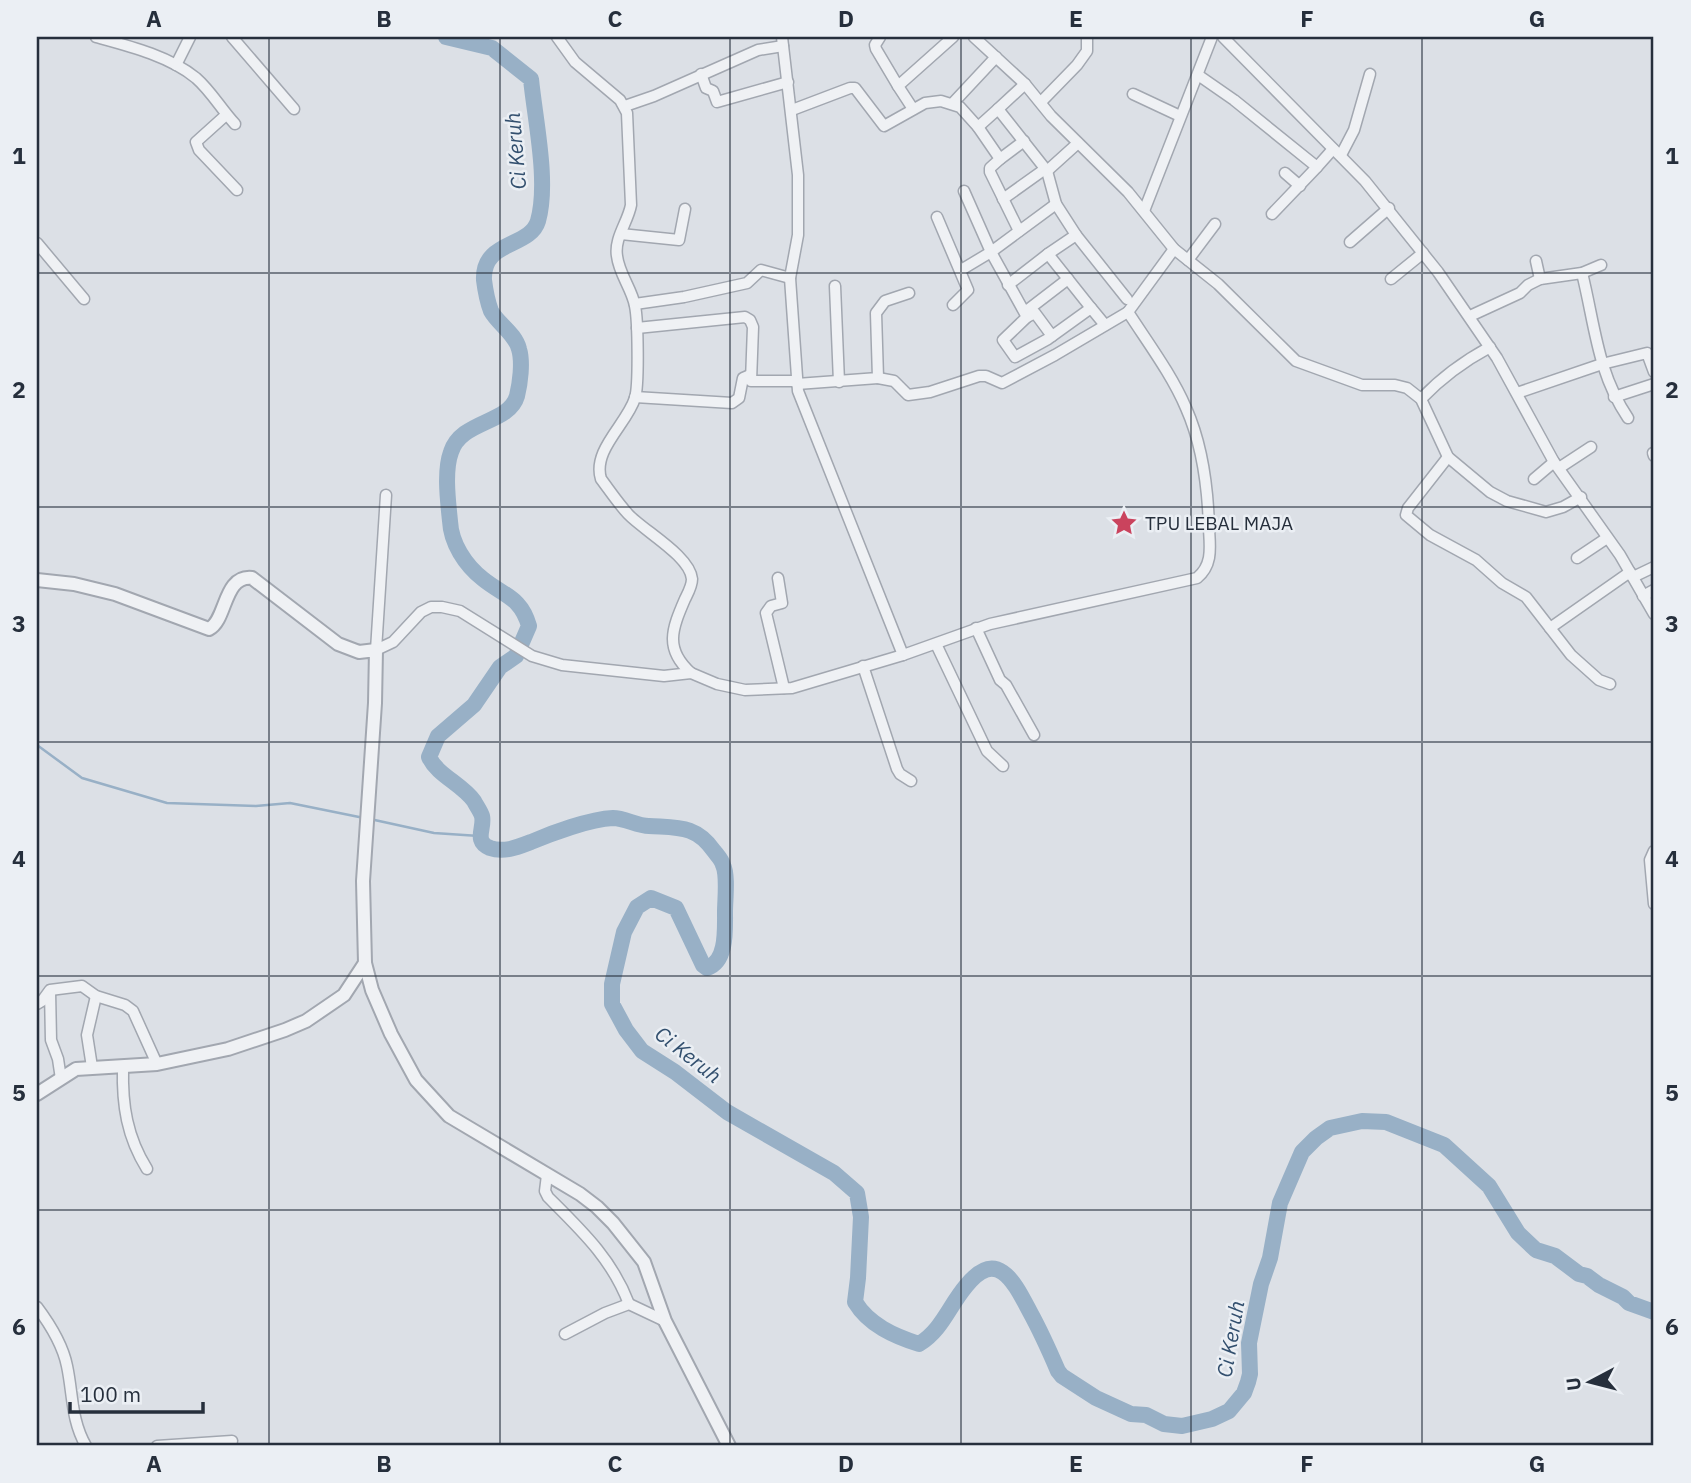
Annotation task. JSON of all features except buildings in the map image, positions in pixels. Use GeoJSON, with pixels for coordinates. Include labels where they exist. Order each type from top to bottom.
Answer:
{"type":"FeatureCollection","features":[{"type":"Feature","properties":{"kind":"street"},"geometry":{"type":"LineString","coordinates":[[96,37],[149,53],[176,65],[196,79],[234,124]]}},
{"type":"Feature","properties":{"kind":"street"},"geometry":{"type":"LineString","coordinates":[[176,65],[190,37]]}},
{"type":"Feature","properties":{"kind":"street"},"geometry":{"type":"LineString","coordinates":[[232,37],[294,109]]}},
{"type":"Feature","properties":{"kind":"street"},"geometry":{"type":"LineString","coordinates":[[557,37],[575,62],[625,106],[629,128],[631,205],[616,254],[621,275],[635,304],[635,397],[599,460],[599,473],[627,513],[650,534],[671,548],[684,561],[690,572],[691,586],[675,628],[673,647],[676,656],[691,673],[717,684],[745,690],[792,688],[936,644],[976,628],[1197,578],[1204,572],[1210,550],[1208,490],[1197,437],[1186,407],[1128,312]]}},
{"type":"Feature","properties":{"kind":"street"},"geometry":{"type":"LineString","coordinates":[[880,37],[875,45],[876,49],[913,109]]}},
{"type":"Feature","properties":{"kind":"street"},"geometry":{"type":"LineString","coordinates":[[898,86],[953,37]]}},
{"type":"Feature","properties":{"kind":"street"},"geometry":{"type":"LineString","coordinates":[[974,37],[1024,84],[1051,116],[1128,192],[1174,249],[1218,284],[1296,361],[1362,386],[1407,387],[1421,399],[1448,457],[1490,492],[1507,501],[1546,512],[1563,507],[1581,497]]}},
{"type":"Feature","properties":{"kind":"street"},"geometry":{"type":"LineString","coordinates":[[1041,102],[1087,51],[1087,37]]}},
{"type":"Feature","properties":{"kind":"street"},"geometry":{"type":"LineString","coordinates":[[1144,211],[1212,37]]}},
{"type":"Feature","properties":{"kind":"street"},"geometry":{"type":"LineString","coordinates":[[1223,37],[1389,208],[1423,253],[1490,347],[1556,465],[1581,497],[1654,614]]}},
{"type":"Feature","properties":{"kind":"street"},"geometry":{"type":"LineString","coordinates":[[625,106],[782,41],[792,110],[799,209],[798,235],[790,278],[797,383],[806,414],[902,655]]}},
{"type":"Feature","properties":{"kind":"street"},"geometry":{"type":"LineString","coordinates":[[953,103],[996,57]]}},
{"type":"Feature","properties":{"kind":"street"},"geometry":{"type":"LineString","coordinates":[[701,74],[706,88],[713,90],[717,102],[788,82]]}},
{"type":"Feature","properties":{"kind":"street"},"geometry":{"type":"LineString","coordinates":[[1272,214],[1317,167],[1337,152],[1354,130],[1370,74]]}},
{"type":"Feature","properties":{"kind":"street"},"geometry":{"type":"LineString","coordinates":[[1198,75],[1234,100],[1317,167]]}},
{"type":"Feature","properties":{"kind":"street"},"geometry":{"type":"LineString","coordinates":[[978,127],[1024,84]]}},
{"type":"Feature","properties":{"kind":"street"},"geometry":{"type":"LineString","coordinates":[[792,110],[855,88],[884,126],[933,101],[953,103],[978,127],[1000,159]]}},
{"type":"Feature","properties":{"kind":"street"},"geometry":{"type":"LineString","coordinates":[[1133,94],[1180,116]]}},
{"type":"Feature","properties":{"kind":"street"},"geometry":{"type":"LineString","coordinates":[[998,109],[1046,170],[1056,204],[1076,235],[1127,299]]}},
{"type":"Feature","properties":{"kind":"street"},"geometry":{"type":"LineString","coordinates":[[226,115],[195,142],[203,155],[237,190]]}},
{"type":"Feature","properties":{"kind":"street"},"geometry":{"type":"LineString","coordinates":[[1019,230],[990,168],[1024,141]]}},
{"type":"Feature","properties":{"kind":"street"},"geometry":{"type":"LineString","coordinates":[[1003,200],[1046,170],[1078,143]]}},
{"type":"Feature","properties":{"kind":"street"},"geometry":{"type":"LineString","coordinates":[[1285,173],[1300,186]]}},
{"type":"Feature","properties":{"kind":"street"},"geometry":{"type":"LineString","coordinates":[[964,191],[990,252],[1008,285],[1052,336]]}},
{"type":"Feature","properties":{"kind":"street"},"geometry":{"type":"LineString","coordinates":[[961,270],[1056,204]]}},
{"type":"Feature","properties":{"kind":"street"},"geometry":{"type":"LineString","coordinates":[[1350,242],[1389,208]]}},
{"type":"Feature","properties":{"kind":"street"},"geometry":{"type":"LineString","coordinates":[[621,234],[679,240],[685,209]]}},
{"type":"Feature","properties":{"kind":"street"},"geometry":{"type":"LineString","coordinates":[[937,217],[968,290],[953,305]]}},
{"type":"Feature","properties":{"kind":"street"},"geometry":{"type":"LineString","coordinates":[[1188,260],[1215,224]]}},
{"type":"Feature","properties":{"kind":"street"},"geometry":{"type":"LineString","coordinates":[[1008,285],[1076,235]]}},
{"type":"Feature","properties":{"kind":"street"},"geometry":{"type":"LineString","coordinates":[[37,243],[84,299]]}},
{"type":"Feature","properties":{"kind":"street"},"geometry":{"type":"LineString","coordinates":[[637,328],[745,317],[753,327],[750,375],[753,382],[839,382],[878,378],[894,381],[908,396],[930,392],[979,376],[1002,383],[1128,312],[1174,249]]}},
{"type":"Feature","properties":{"kind":"street"},"geometry":{"type":"LineString","coordinates":[[1391,279],[1423,253]]}},
{"type":"Feature","properties":{"kind":"street"},"geometry":{"type":"LineString","coordinates":[[1048,254],[1105,325]]}},
{"type":"Feature","properties":{"kind":"street"},"geometry":{"type":"LineString","coordinates":[[1536,261],[1540,279]]}},
{"type":"Feature","properties":{"kind":"street"},"geometry":{"type":"LineString","coordinates":[[1470,316],[1520,293],[1540,279],[1582,272],[1601,265]]}},
{"type":"Feature","properties":{"kind":"street"},"geometry":{"type":"LineString","coordinates":[[635,304],[684,297],[747,283],[761,270],[790,278]]}},
{"type":"Feature","properties":{"kind":"street"},"geometry":{"type":"LineString","coordinates":[[1582,272],[1602,365],[1614,397],[1628,418]]}},
{"type":"Feature","properties":{"kind":"street"},"geometry":{"type":"LineString","coordinates":[[1069,279],[1029,312],[1003,340],[1013,356],[1018,356],[1052,336],[1091,308]]}},
{"type":"Feature","properties":{"kind":"street"},"geometry":{"type":"LineString","coordinates":[[835,286],[839,382]]}},
{"type":"Feature","properties":{"kind":"street"},"geometry":{"type":"LineString","coordinates":[[878,378],[876,313],[885,301],[909,293]]}},
{"type":"Feature","properties":{"kind":"street"},"geometry":{"type":"LineString","coordinates":[[1421,399],[1457,367],[1490,347]]}},
{"type":"Feature","properties":{"kind":"street"},"geometry":{"type":"LineString","coordinates":[[1517,393],[1647,353],[1654,372]]}},
{"type":"Feature","properties":{"kind":"street"},"geometry":{"type":"LineString","coordinates":[[635,397],[732,403],[739,398],[743,378],[750,375]]}},
{"type":"Feature","properties":{"kind":"street"},"geometry":{"type":"LineString","coordinates":[[1614,397],[1654,384]]}},
{"type":"Feature","properties":{"kind":"street"},"geometry":{"type":"LineString","coordinates":[[1534,479],[1591,447]]}},
{"type":"Feature","properties":{"kind":"street"},"geometry":{"type":"LineString","coordinates":[[1448,457],[1406,514],[1430,535],[1476,560],[1502,583],[1526,597],[1571,655],[1599,680],[1610,684]]}},
{"type":"Feature","properties":{"kind":"street"},"geometry":{"type":"LineString","coordinates":[[386,495],[363,881],[365,964],[372,990],[410,1070],[449,1116],[597,1207],[636,1249],[649,1274],[665,1321],[729,1446]]}},
{"type":"Feature","properties":{"kind":"street"},"geometry":{"type":"LineString","coordinates":[[1577,558],[1607,538]]}},
{"type":"Feature","properties":{"kind":"street"},"geometry":{"type":"LineString","coordinates":[[1550,628],[1631,575],[1654,567]]}},
{"type":"Feature","properties":{"kind":"street"},"geometry":{"type":"LineString","coordinates":[[37,580],[74,584],[115,594],[209,629],[215,624],[236,583],[245,577],[252,578],[338,644],[359,652],[376,650],[393,642],[421,612],[431,607],[460,611],[532,656],[562,665],[664,676],[691,673]]}},
{"type":"Feature","properties":{"kind":"street"},"geometry":{"type":"LineString","coordinates":[[778,578],[782,603],[771,606],[766,613],[784,688]]}},
{"type":"Feature","properties":{"kind":"street"},"geometry":{"type":"LineString","coordinates":[[1643,596],[1654,590]]}},
{"type":"Feature","properties":{"kind":"street"},"geometry":{"type":"LineString","coordinates":[[976,628],[1000,680],[1006,685],[1034,735]]}},
{"type":"Feature","properties":{"kind":"street"},"geometry":{"type":"LineString","coordinates":[[936,644],[987,751],[1003,766]]}},
{"type":"Feature","properties":{"kind":"street"},"geometry":{"type":"LineString","coordinates":[[863,666],[897,769],[911,781]]}},
{"type":"Feature","properties":{"kind":"street"},"geometry":{"type":"LineString","coordinates":[[1654,851],[1650,860],[1654,904]]}},
{"type":"Feature","properties":{"kind":"street"},"geometry":{"type":"LineString","coordinates":[[37,1094],[76,1069],[157,1064],[228,1048],[306,1021],[344,995],[365,964]]}},
{"type":"Feature","properties":{"kind":"street"},"geometry":{"type":"LineString","coordinates":[[37,1004],[50,990],[82,986],[96,996],[125,1005],[132,1011],[157,1064]]}},
{"type":"Feature","properties":{"kind":"street"},"geometry":{"type":"LineString","coordinates":[[50,990],[51,1040],[61,1079]]}},
{"type":"Feature","properties":{"kind":"street"},"geometry":{"type":"LineString","coordinates":[[92,1067],[88,1035],[96,996]]}},
{"type":"Feature","properties":{"kind":"street"},"geometry":{"type":"LineString","coordinates":[[123,1068],[122,1096],[128,1128],[138,1154],[147,1168]]}},
{"type":"Feature","properties":{"kind":"street"},"geometry":{"type":"LineString","coordinates":[[547,1175],[545,1191],[548,1197],[598,1248],[623,1288],[629,1304],[665,1321]]}},
{"type":"Feature","properties":{"kind":"street"},"geometry":{"type":"LineString","coordinates":[[565,1334],[629,1304]]}},
{"type":"Feature","properties":{"kind":"street"},"geometry":{"type":"LineString","coordinates":[[37,1307],[62,1350],[67,1366],[73,1415],[86,1446]]}},
{"type":"Feature","properties":{"kind":"street"},"geometry":{"type":"LineString","coordinates":[[157,1446],[232,1441]]}},
{"type":"Feature","properties":{"kind":"waterway","name":"Ci Keruh"},"geometry":{"type":"LineString","coordinates":[[446,37],[492,48],[531,79],[542,188],[538,221],[533,230],[498,251],[485,267],[484,280],[491,311],[514,338],[519,349],[521,366],[517,396],[505,412],[464,434],[456,442],[451,452],[447,477],[451,529],[460,553],[476,573],[516,603],[526,616],[529,626],[516,656],[500,667],[474,705],[438,736],[429,757],[438,769],[474,801],[483,821],[482,842],[490,848],[511,849],[571,827],[613,818],[644,826],[678,828],[693,832],[700,836],[722,861],[726,888],[725,936],[714,965],[707,968],[703,965],[676,908],[651,898],[637,907],[624,932],[612,984],[612,1004],[626,1030],[642,1051],[675,1072],[727,1112],[834,1173],[857,1193],[861,1217],[855,1302],[867,1317],[891,1333],[919,1344],[934,1332],[977,1274],[987,1269],[996,1269],[1012,1281],[1018,1290],[1062,1376],[1096,1398],[1131,1414],[1146,1415],[1164,1424],[1182,1426],[1212,1419],[1229,1411],[1244,1393],[1248,1382],[1249,1343],[1261,1284],[1270,1258],[1280,1203],[1302,1152],[1330,1128],[1362,1121],[1386,1122],[1444,1145],[1489,1186],[1518,1233],[1536,1250],[1555,1256],[1579,1274],[1587,1276],[1629,1303],[1654,1312]]}},
{"type":"Feature","properties":{"kind":"waterway"},"geometry":{"type":"LineString","coordinates":[[37,745],[82,778],[167,803],[256,806],[290,803],[364,818]]}},
{"type":"Feature","properties":{"kind":"waterway"},"geometry":{"type":"LineString","coordinates":[[370,819],[434,833],[479,836]]}},
{"type":"Feature","properties":{"kind":"place","name":"TPU LEBAL MAJA"},"geometry":{"type":"Point","coordinates":[1124,523]}}]}
